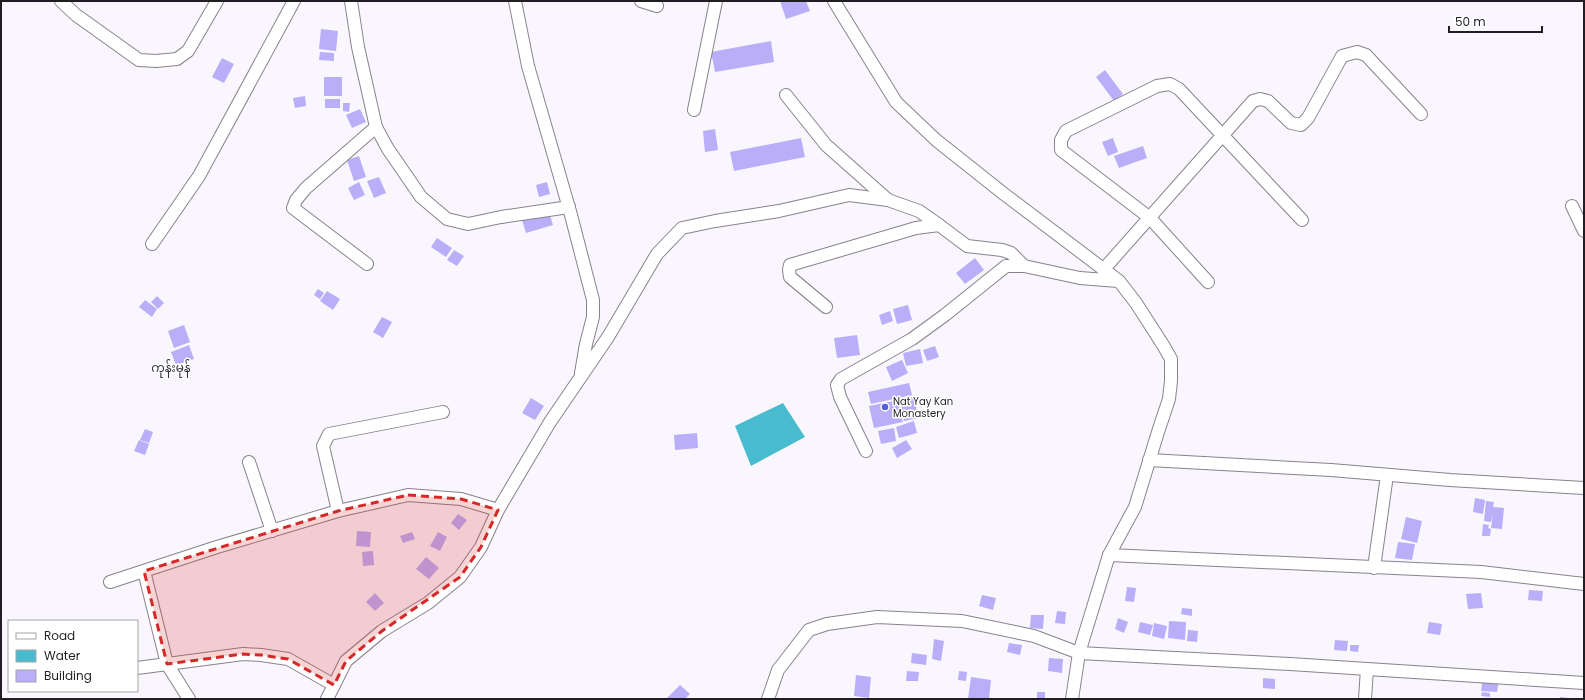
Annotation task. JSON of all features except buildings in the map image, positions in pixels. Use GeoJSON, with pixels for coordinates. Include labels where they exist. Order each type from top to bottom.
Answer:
{"type":"FeatureCollection","features":[{"type":"Feature","properties":{"kind":"street"},"geometry":{"type":"LineString","coordinates":[[61,1],[76,15],[139,60],[156,62],[177,59],[188,52],[217,1]]}},
{"type":"Feature","properties":{"kind":"street"},"geometry":{"type":"LineString","coordinates":[[152,244],[199,176],[294,1]]}},
{"type":"Feature","properties":{"kind":"street"},"geometry":{"type":"LineString","coordinates":[[351,1],[358,47],[376,127],[388,150],[421,197],[447,219],[468,224],[501,217],[569,207]]}},
{"type":"Feature","properties":{"kind":"street"},"geometry":{"type":"LineString","coordinates":[[515,1],[528,66],[569,207],[592,300],[593,317],[586,344],[580,378]]}},
{"type":"Feature","properties":{"kind":"street"},"geometry":{"type":"LineString","coordinates":[[641,1],[657,6]]}},
{"type":"Feature","properties":{"kind":"street"},"geometry":{"type":"LineString","coordinates":[[694,110],[716,1]]}},
{"type":"Feature","properties":{"kind":"street"},"geometry":{"type":"LineString","coordinates":[[834,1],[896,102],[942,145],[1119,281],[1136,303],[1171,360],[1169,399],[1135,507],[1110,555],[1079,653],[1072,699]]}},
{"type":"Feature","properties":{"kind":"street"},"geometry":{"type":"LineString","coordinates":[[1104,270],[1253,101],[1260,99],[1268,101],[1291,123],[1301,125],[1308,118],[1342,56],[1357,52],[1366,55],[1421,114]]}},
{"type":"Feature","properties":{"kind":"street"},"geometry":{"type":"LineString","coordinates":[[1208,282],[1150,218],[1061,150],[1061,140],[1066,131],[1157,86],[1170,84],[1179,89],[1302,220]]}},
{"type":"Feature","properties":{"kind":"street"},"geometry":{"type":"LineString","coordinates":[[786,95],[826,145],[888,200]]}},
{"type":"Feature","properties":{"kind":"street"},"geometry":{"type":"LineString","coordinates":[[367,264],[293,208],[296,200],[306,188],[376,127]]}},
{"type":"Feature","properties":{"kind":"street"},"geometry":{"type":"LineString","coordinates":[[327,699],[346,661],[382,631],[428,603],[460,577],[481,547],[498,510],[550,422],[608,337],[657,254],[682,228],[779,211],[849,195],[888,200],[919,211],[967,246],[982,249],[1002,250],[1011,254],[1024,266]]}},
{"type":"Feature","properties":{"kind":"street"},"geometry":{"type":"LineString","coordinates":[[1572,206],[1584,231]]}},
{"type":"Feature","properties":{"kind":"street"},"geometry":{"type":"LineString","coordinates":[[826,307],[790,277],[790,264],[916,228],[939,225]]}},
{"type":"Feature","properties":{"kind":"street"},"geometry":{"type":"LineString","coordinates":[[866,451],[840,397],[837,385],[841,379],[912,339],[945,315],[1006,266],[1024,266],[1080,278],[1119,281]]}},
{"type":"Feature","properties":{"kind":"street"},"geometry":{"type":"LineString","coordinates":[[338,511],[323,446],[329,434],[443,412]]}},
{"type":"Feature","properties":{"kind":"street"},"geometry":{"type":"LineString","coordinates":[[1149,460],[1584,488]]}},
{"type":"Feature","properties":{"kind":"street"},"geometry":{"type":"LineString","coordinates":[[249,462],[272,531]]}},
{"type":"Feature","properties":{"kind":"street"},"geometry":{"type":"LineString","coordinates":[[1374,568],[1387,475]]}},
{"type":"Feature","properties":{"kind":"street"},"geometry":{"type":"LineString","coordinates":[[110,582],[338,511],[408,495],[461,499],[498,510]]}},
{"type":"Feature","properties":{"kind":"street"},"geometry":{"type":"LineString","coordinates":[[1110,555],[1481,572],[1584,584]]}},
{"type":"Feature","properties":{"kind":"street"},"geometry":{"type":"LineString","coordinates":[[144,571],[167,664],[189,699]]}},
{"type":"Feature","properties":{"kind":"street"},"geometry":{"type":"LineString","coordinates":[[768,699],[778,670],[809,630],[827,624],[877,617],[962,621],[1034,636],[1079,653],[1584,683]]}},
{"type":"Feature","properties":{"kind":"street"},"geometry":{"type":"LineString","coordinates":[[138,668],[242,654],[261,655],[288,659],[334,685]]}},
{"type":"Feature","properties":{"kind":"street"},"geometry":{"type":"LineString","coordinates":[[1365,699],[1367,669]]}},
{"type":"Feature","properties":{"kind":"highlighted area"},"geometry":{"type":"Polygon","coordinates":[[[408,495],[461,499],[498,510],[481,547],[460,577],[382,631],[346,661],[334,685],[288,659],[261,655],[243,654],[167,664],[144,571],[338,511],[408,495]]]}},
{"type":"Feature","properties":{"kind":"water"},"geometry":{"type":"Polygon","coordinates":[[[783,403],[805,437],[751,466],[735,426],[783,403]]]}},
{"type":"Feature","properties":{"kind":"place","name":"Nat Yay Kan Monastery"},"geometry":{"type":"Point","coordinates":[885,407]}},
{"type":"Feature","properties":{"kind":"district","name":"ကုန်းမုန်"},"geometry":{"type":"Point","coordinates":[171,368]}}]}
